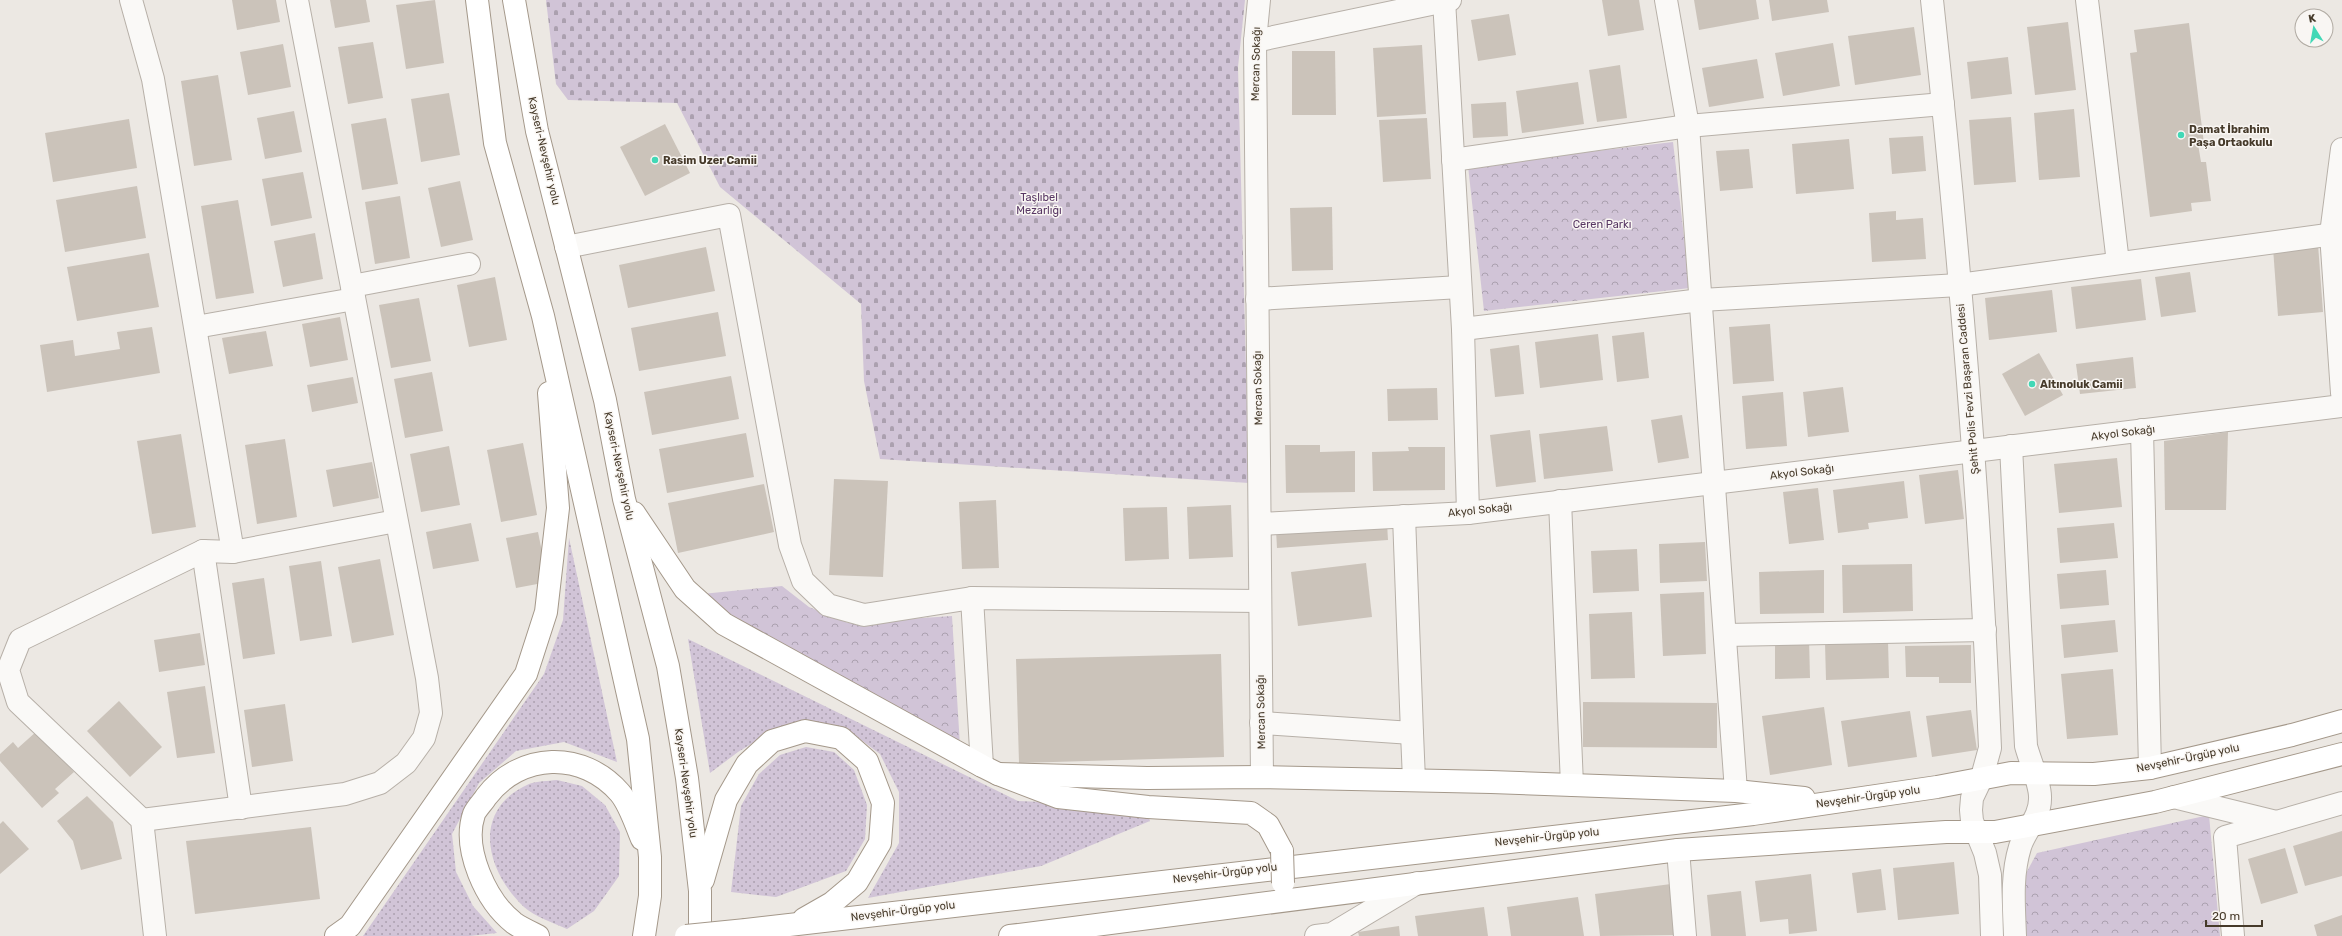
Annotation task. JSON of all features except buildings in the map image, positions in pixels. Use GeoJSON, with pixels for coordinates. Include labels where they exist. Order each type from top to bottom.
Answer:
{"type":"FeatureCollection","features":[{"type":"Feature","properties":{"kind":"highway"},"geometry":{"type":"LineString","coordinates":[[477,0],[495,142],[543,316],[638,739],[650,857],[650,896],[644,936]]}},
{"type":"Feature","properties":{"kind":"highway","name":"Kayseri-Nevşehir yolu"},"geometry":{"type":"LineString","coordinates":[[514,0],[537,131],[605,400],[624,499],[668,666],[687,778],[700,891],[700,936]]}},
{"type":"Feature","properties":{"kind":"highway"},"geometry":{"type":"LineString","coordinates":[[336,936],[350,926],[526,674],[546,612],[558,508],[543,316]]}},
{"type":"Feature","properties":{"kind":"highway"},"geometry":{"type":"LineString","coordinates":[[624,499],[685,589],[724,624],[990,770],[1058,797],[1148,807],[1251,813],[1268,825],[1282,851],[1283,883],[1268,902]]}},
{"type":"Feature","properties":{"kind":"highway","name":"Nevşehir-Ürgüp yolu"},"geometry":{"type":"LineString","coordinates":[[686,936],[1753,814],[1937,787],[1982,777],[2010,773],[2094,774],[2150,768],[2292,735],[2342,721]]}},
{"type":"Feature","properties":{"kind":"highway"},"geometry":{"type":"LineString","coordinates":[[700,891],[726,800],[747,764],[772,741],[805,731],[841,738],[867,761],[883,803],[880,843],[857,882],[832,903],[798,923]]}},
{"type":"Feature","properties":{"kind":"highway"},"geometry":{"type":"LineString","coordinates":[[1010,936],[1043,934],[1268,902],[1678,850],[1946,832],[1995,832],[2174,797],[2342,754]]}},
{"type":"Feature","properties":{"kind":"highway"},"geometry":{"type":"LineString","coordinates":[[538,936],[514,923],[485,889],[470,845],[474,814],[495,786],[506,778],[523,767],[557,761],[590,769],[620,793],[650,857]]}},
{"type":"Feature","properties":{"kind":"highway"},"geometry":{"type":"LineString","coordinates":[[990,770],[1147,778],[1262,776],[1736,791],[1837,801]]}},
{"type":"Feature","properties":{"kind":"street"},"geometry":{"type":"LineString","coordinates":[[131,0],[153,79],[233,552]]}},
{"type":"Feature","properties":{"kind":"street"},"geometry":{"type":"LineString","coordinates":[[142,820],[345,794],[380,783],[406,763],[424,738],[431,712],[428,685],[297,0]]}},
{"type":"Feature","properties":{"kind":"street","name":"Mercan Sokağı"},"geometry":{"type":"LineString","coordinates":[[1259,0],[1255,41],[1262,776]]}},
{"type":"Feature","properties":{"kind":"street"},"geometry":{"type":"LineString","coordinates":[[1255,41],[1446,0],[1453,160],[1463,329],[1468,512]]}},
{"type":"Feature","properties":{"kind":"street"},"geometry":{"type":"LineString","coordinates":[[1666,0],[1688,126],[1736,791]]}},
{"type":"Feature","properties":{"kind":"street","name":"Şehit Polis Fevzi Başaran Caddesi"},"geometry":{"type":"LineString","coordinates":[[1932,0],[1943,104],[1974,451],[1985,630],[1990,748],[1982,777]]}},
{"type":"Feature","properties":{"kind":"street"},"geometry":{"type":"LineString","coordinates":[[2087,0],[2118,263]]}},
{"type":"Feature","properties":{"kind":"street"},"geometry":{"type":"LineString","coordinates":[[1453,160],[1688,126],[1943,104]]}},
{"type":"Feature","properties":{"kind":"street"},"geometry":{"type":"LineString","coordinates":[[2342,149],[2336,233],[2342,393]]}},
{"type":"Feature","properties":{"kind":"street"},"geometry":{"type":"LineString","coordinates":[[566,247],[729,215],[790,545],[803,581],[828,605],[864,615],[972,598],[1260,602]]}},
{"type":"Feature","properties":{"kind":"street"},"geometry":{"type":"LineString","coordinates":[[1463,329],[1701,300],[1959,285],[2336,233]]}},
{"type":"Feature","properties":{"kind":"street"},"geometry":{"type":"LineString","coordinates":[[196,327],[353,293],[470,264]]}},
{"type":"Feature","properties":{"kind":"street"},"geometry":{"type":"LineString","coordinates":[[1257,299],[1460,286]]}},
{"type":"Feature","properties":{"kind":"street","name":"Akyol Sokağı"},"geometry":{"type":"LineString","coordinates":[[1260,524],[1468,512],[2342,406]]}},
{"type":"Feature","properties":{"kind":"street"},"geometry":{"type":"LineString","coordinates":[[2142,430],[2150,768]]}},
{"type":"Feature","properties":{"kind":"street"},"geometry":{"type":"LineString","coordinates":[[2011,446],[2026,746],[2033,773],[2039,786],[2040,800],[2039,809],[2020,846],[2014,874],[2015,936]]}},
{"type":"Feature","properties":{"kind":"street"},"geometry":{"type":"LineString","coordinates":[[1560,501],[1572,785]]}},
{"type":"Feature","properties":{"kind":"street"},"geometry":{"type":"LineString","coordinates":[[1404,516],[1414,780]]}},
{"type":"Feature","properties":{"kind":"street"},"geometry":{"type":"LineString","coordinates":[[155,936],[142,820],[18,702],[8,670],[20,640],[203,551],[233,552],[396,521]]}},
{"type":"Feature","properties":{"kind":"street"},"geometry":{"type":"LineString","coordinates":[[203,551],[241,808]]}},
{"type":"Feature","properties":{"kind":"street"},"geometry":{"type":"LineString","coordinates":[[972,598],[990,770]]}},
{"type":"Feature","properties":{"kind":"street"},"geometry":{"type":"LineString","coordinates":[[1725,635],[1985,630]]}},
{"type":"Feature","properties":{"kind":"street"},"geometry":{"type":"LineString","coordinates":[[1261,723],[1412,733]]}},
{"type":"Feature","properties":{"kind":"street"},"geometry":{"type":"LineString","coordinates":[[1982,777],[1972,798],[1972,816],[1976,833],[1985,853],[1990,875],[1992,936]]}},
{"type":"Feature","properties":{"kind":"street"},"geometry":{"type":"LineString","coordinates":[[2174,797],[2277,822]]}},
{"type":"Feature","properties":{"kind":"street"},"geometry":{"type":"LineString","coordinates":[[2233,936],[2225,837],[2342,803]]}},
{"type":"Feature","properties":{"kind":"street"},"geometry":{"type":"LineString","coordinates":[[1678,850],[1685,936]]}},
{"type":"Feature","properties":{"kind":"street"},"geometry":{"type":"LineString","coordinates":[[1316,936],[1332,934],[1417,883]]}},
{"type":"Feature","properties":{"kind":"green space","name":"Taşlıbel Mezarlığı"},"geometry":{"type":"Polygon","coordinates":[[[546,0],[1245,0],[1238,67],[1249,483],[880,459],[864,381],[861,304],[720,187],[677,103],[568,100],[556,84],[546,0]]]}},
{"type":"Feature","properties":{"kind":"green space","name":"Ceren Parkı"},"geometry":{"type":"Polygon","coordinates":[[[1673,142],[1690,288],[1484,311],[1468,166],[1673,142]]]}},
{"type":"Feature","properties":{"kind":"green space"},"geometry":{"type":"Polygon","coordinates":[[[569,538],[617,762],[564,742],[516,751],[479,783],[452,834],[456,872],[473,906],[497,933],[469,936],[363,936],[544,674],[563,620],[569,538]]]}},
{"type":"Feature","properties":{"kind":"green space"},"geometry":{"type":"Polygon","coordinates":[[[782,586],[809,607],[848,623],[952,616],[960,746],[726,620],[702,594],[782,586]]]}},
{"type":"Feature","properties":{"kind":"green space"},"geometry":{"type":"Polygon","coordinates":[[[688,639],[1018,801],[1145,806],[1150,821],[1041,866],[868,898],[899,843],[899,792],[880,754],[852,733],[808,720],[774,730],[738,752],[710,773],[688,639]]]}},
{"type":"Feature","properties":{"kind":"green space"},"geometry":{"type":"Polygon","coordinates":[[[806,747],[834,752],[854,770],[867,805],[865,839],[846,871],[776,897],[731,892],[741,806],[759,774],[780,755],[806,747]]]}},
{"type":"Feature","properties":{"kind":"green space"},"geometry":{"type":"Polygon","coordinates":[[[557,780],[582,786],[605,805],[620,832],[619,876],[594,911],[567,929],[539,917],[524,907],[500,876],[493,859],[490,842],[491,825],[498,809],[510,795],[529,784],[557,780]]]}},
{"type":"Feature","properties":{"kind":"green space"},"geometry":{"type":"Polygon","coordinates":[[[2209,815],[2220,936],[2026,936],[2025,875],[2037,853],[2209,815]]]}},
{"type":"Feature","properties":{"kind":"place","name":"Damat İbrahim Paşa Ortaokulu"},"geometry":{"type":"Point","coordinates":[2181,135]}},
{"type":"Feature","properties":{"kind":"place","name":"Rasim Uzer Camii"},"geometry":{"type":"Point","coordinates":[655,160]}},
{"type":"Feature","properties":{"kind":"place","name":"Altınoluk Camii"},"geometry":{"type":"Point","coordinates":[2032,384]}}]}
